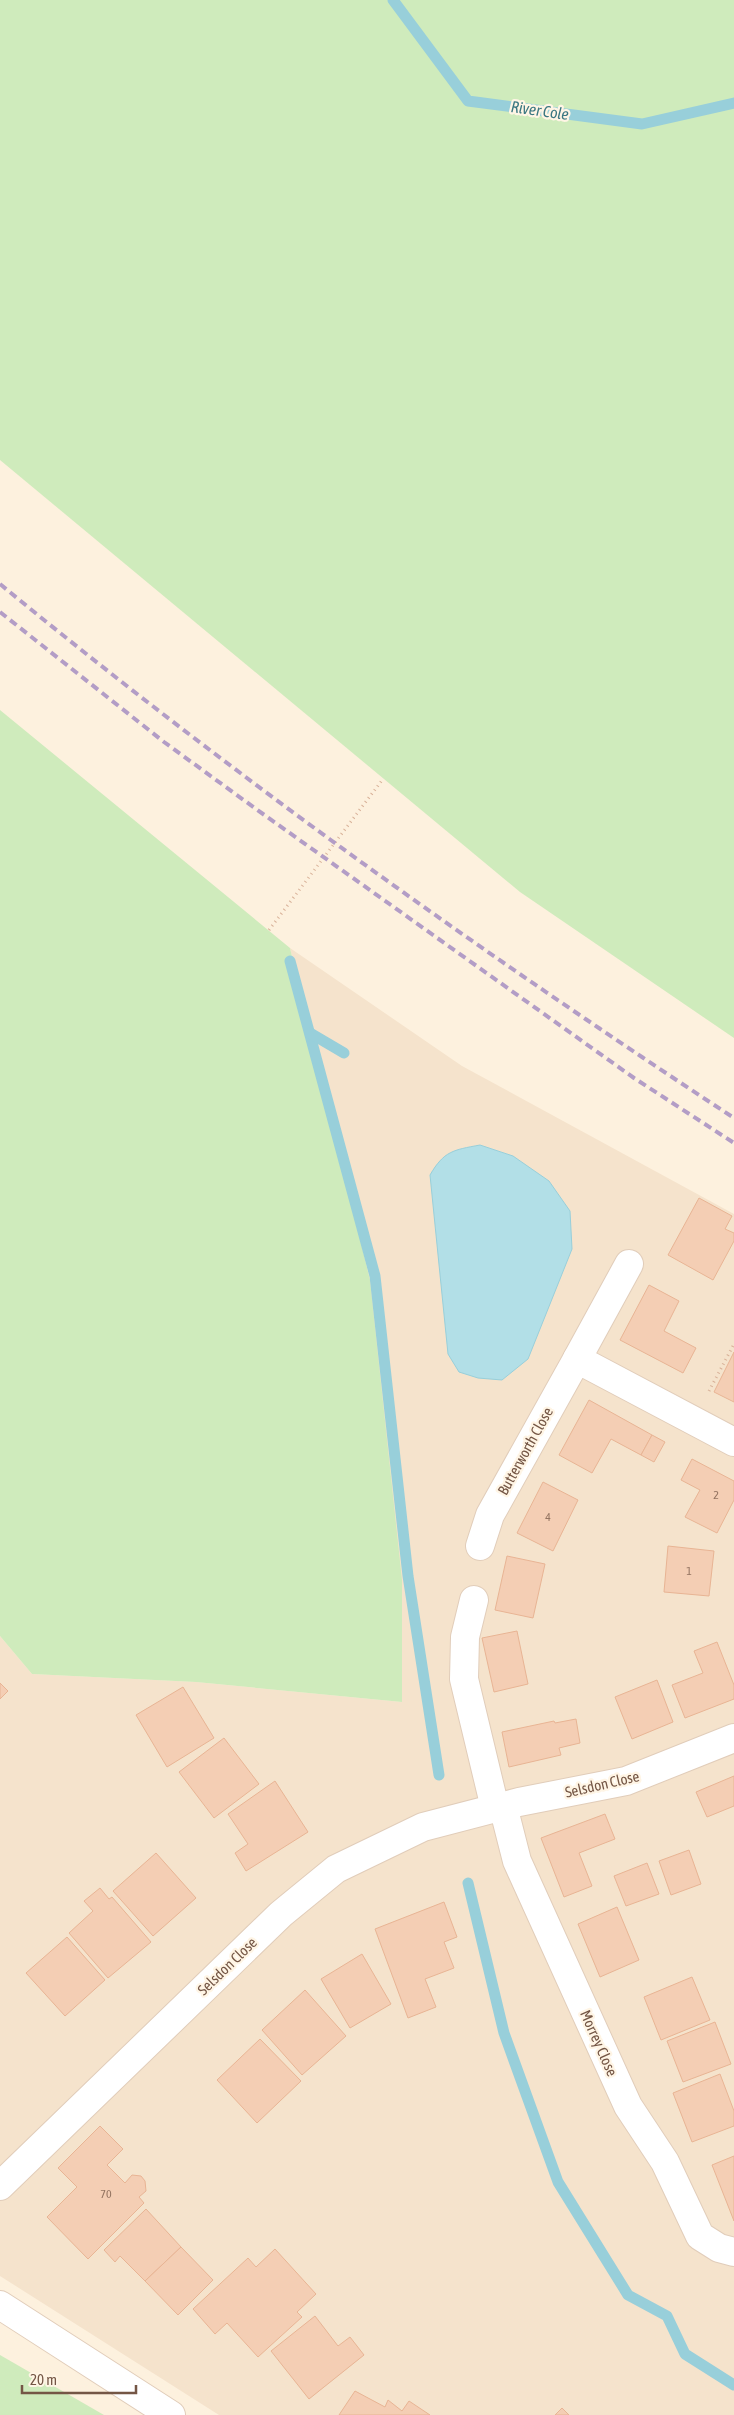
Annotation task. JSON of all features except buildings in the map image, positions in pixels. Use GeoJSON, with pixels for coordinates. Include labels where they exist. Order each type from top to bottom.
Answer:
{"type":"FeatureCollection","features":[{"type":"Feature","properties":{"kind":"street","name":"Butterworth Close"},"geometry":{"type":"LineString","coordinates":[[480,1546],[490,1515],[629,1264]]}},
{"type":"Feature","properties":{"kind":"street"},"geometry":{"type":"LineString","coordinates":[[576,1359],[734,1442]]}},
{"type":"Feature","properties":{"kind":"street"},"geometry":{"type":"LineString","coordinates":[[474,1600],[465,1636],[464,1679],[499,1807]]}},
{"type":"Feature","properties":{"kind":"street","name":"Selsdon Close"},"geometry":{"type":"LineString","coordinates":[[0,2186],[281,1914],[336,1869],[423,1827],[499,1807],[626,1781],[734,1738]]}},
{"type":"Feature","properties":{"kind":"street","name":"Morrey Close"},"geometry":{"type":"LineString","coordinates":[[499,1807],[517,1861],[628,2106],[666,2162],[700,2236],[720,2248],[734,2252]]}},
{"type":"Feature","properties":{"kind":"street"},"geometry":{"type":"LineString","coordinates":[[0,2305],[171,2415]]}},
{"type":"Feature","properties":{"kind":"path"},"geometry":{"type":"LineString","coordinates":[[269,930],[383,779]]}},
{"type":"Feature","properties":{"kind":"path"},"geometry":{"type":"LineString","coordinates":[[693,1421],[734,1344]]}},
{"type":"Feature","properties":{"kind":"shaded area"},"geometry":{"type":"Polygon","coordinates":[[[290,948],[462,1066],[734,1214],[734,2415],[219,2415],[0,2276],[0,1636],[32,1674],[196,1682],[402,1702],[370,1280],[290,948]]]}},
{"type":"Feature","properties":{"kind":"green space"},"geometry":{"type":"Polygon","coordinates":[[[0,0],[734,0],[734,1038],[520,892],[0,460],[0,0]]]}},
{"type":"Feature","properties":{"kind":"green space"},"geometry":{"type":"Polygon","coordinates":[[[0,710],[290,948],[370,1280],[402,1580],[402,1702],[196,1682],[32,1674],[0,1636],[0,710]]]}},
{"type":"Feature","properties":{"kind":"green space"},"geometry":{"type":"Polygon","coordinates":[[[0,2355],[104,2415],[0,2415],[0,2355]]]}},
{"type":"Feature","properties":{"kind":"water"},"geometry":{"type":"Polygon","coordinates":[[[480,1145],[513,1156],[549,1181],[570,1211],[572,1249],[528,1359],[502,1380],[478,1378],[459,1372],[448,1354],[430,1175],[440,1161],[450,1153],[480,1145]]]}},
{"type":"Feature","properties":{"kind":"waterway","name":"River Cole"},"geometry":{"type":"LineString","coordinates":[[393,0],[468,101],[642,124],[734,103]]}},
{"type":"Feature","properties":{"kind":"waterway"},"geometry":{"type":"LineString","coordinates":[[290,961],[375,1276],[408,1576],[439,1775]]}},
{"type":"Feature","properties":{"kind":"waterway"},"geometry":{"type":"LineString","coordinates":[[310,1033],[344,1053]]}},
{"type":"Feature","properties":{"kind":"waterway"},"geometry":{"type":"LineString","coordinates":[[468,1883],[504,2033],[558,2182],[628,2295],[667,2316],[685,2354],[734,2385]]}},
{"type":"Feature","properties":{"kind":"railway"},"geometry":{"type":"LineString","coordinates":[[0,584],[178,726],[360,861],[545,992],[734,1118]]}},
{"type":"Feature","properties":{"kind":"railway"},"geometry":{"type":"LineString","coordinates":[[0,612],[164,742],[256,809],[634,1078],[734,1143]]}}]}
